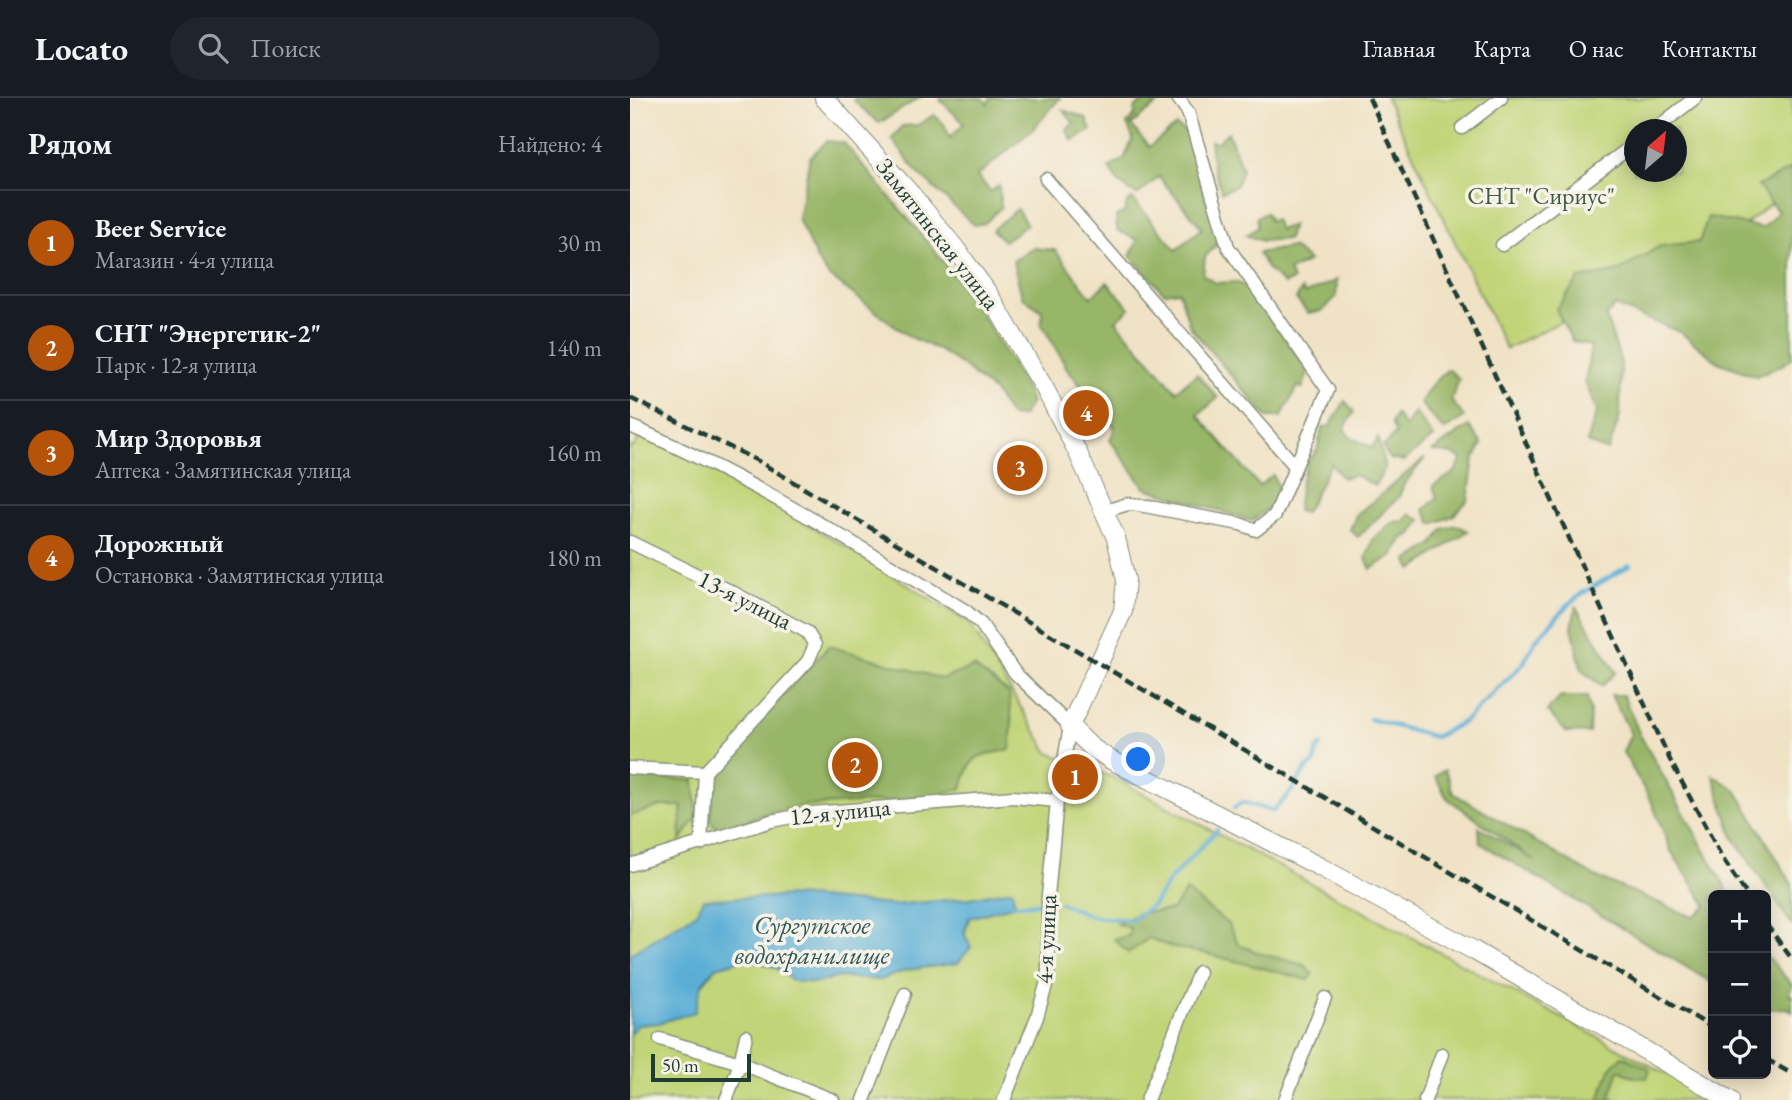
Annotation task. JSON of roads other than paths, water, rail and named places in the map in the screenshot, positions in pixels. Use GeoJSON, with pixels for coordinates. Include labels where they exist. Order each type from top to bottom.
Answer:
{"type":"FeatureCollection","features":[{"type":"Feature","properties":{"kind":"street","name":"Замятинская улица"},"geometry":{"type":"LineString","coordinates":[[824,98],[912,195],[956,248],[988,293],[1045,389],[1105,511],[1123,559],[1125,602],[1118,623],[1070,726]]}},
{"type":"Feature","properties":{"kind":"street"},"geometry":{"type":"LineString","coordinates":[[1105,511],[1128,504],[1139,505],[1240,524],[1256,530],[1275,515],[1328,390],[1228,247],[1188,112],[1178,98]]}},
{"type":"Feature","properties":{"kind":"street"},"geometry":{"type":"LineString","coordinates":[[1462,128],[1501,98]]}},
{"type":"Feature","properties":{"kind":"street"},"geometry":{"type":"LineString","coordinates":[[1668,119],[1695,98]]}},
{"type":"Feature","properties":{"kind":"street"},"geometry":{"type":"LineString","coordinates":[[1502,245],[1624,152]]}},
{"type":"Feature","properties":{"kind":"street"},"geometry":{"type":"LineString","coordinates":[[1046,179],[1295,466]]}},
{"type":"Feature","properties":{"kind":"street"},"geometry":{"type":"LineString","coordinates":[[630,426],[674,445],[783,505],[966,611],[981,624],[1015,674],[1091,747],[1111,760],[1473,950],[1730,1100]]}},
{"type":"Feature","properties":{"kind":"street","name":"13-я улица"},"geometry":{"type":"LineString","coordinates":[[630,542],[807,632],[815,645],[808,661],[705,772]]}},
{"type":"Feature","properties":{"kind":"street","name":"4-я улица"},"geometry":{"type":"LineString","coordinates":[[1004,1100],[1037,1017],[1048,978],[1048,896],[1057,801],[1070,726]]}},
{"type":"Feature","properties":{"kind":"street"},"geometry":{"type":"LineString","coordinates":[[630,768],[705,772],[701,844]]}},
{"type":"Feature","properties":{"kind":"street","name":"12-я улица"},"geometry":{"type":"LineString","coordinates":[[630,865],[771,821],[813,813],[1013,797],[1057,801]]}},
{"type":"Feature","properties":{"kind":"street"},"geometry":{"type":"LineString","coordinates":[[1147,1100],[1199,972]]}},
{"type":"Feature","properties":{"kind":"street"},"geometry":{"type":"LineString","coordinates":[[864,1100],[905,993]]}},
{"type":"Feature","properties":{"kind":"street"},"geometry":{"type":"LineString","coordinates":[[1285,1100],[1325,998]]}},
{"type":"Feature","properties":{"kind":"street"},"geometry":{"type":"LineString","coordinates":[[726,1100],[740,1063],[746,1036]]}},
{"type":"Feature","properties":{"kind":"street"},"geometry":{"type":"LineString","coordinates":[[660,1039],[740,1063],[834,1100]]}},
{"type":"Feature","properties":{"kind":"street"},"geometry":{"type":"LineString","coordinates":[[1425,1100],[1442,1054]]}},
{"type":"Feature","properties":{"kind":"water","name":"Сургутское водохранилище"},"geometry":{"type":"Polygon","coordinates":[[[1012,890],[1015,905],[969,918],[964,933],[971,947],[958,963],[907,970],[880,980],[839,977],[816,983],[793,981],[776,968],[749,958],[716,967],[702,984],[695,1012],[659,1023],[638,1025],[630,1035],[630,954],[696,913],[704,899],[796,896],[893,905],[970,898],[1012,890]]]}},
{"type":"Feature","properties":{"kind":"waterway"},"geometry":{"type":"LineString","coordinates":[[1370,719],[1435,737],[1465,721],[1523,664],[1536,640],[1567,606],[1581,594],[1630,565]]}},
{"type":"Feature","properties":{"kind":"waterway"},"geometry":{"type":"LineString","coordinates":[[1234,808],[1242,802],[1273,811],[1291,792],[1306,769],[1315,762],[1317,750],[1321,745]]}},
{"type":"Feature","properties":{"kind":"waterway"},"geometry":{"type":"LineString","coordinates":[[1060,903],[1094,917],[1131,920],[1153,905],[1169,881],[1217,830]]}},
{"type":"Feature","properties":{"kind":"waterway"},"geometry":{"type":"LineString","coordinates":[[1015,905],[1040,903]]}},
{"type":"Feature","properties":{"kind":"railway"},"geometry":{"type":"LineString","coordinates":[[1369,98],[1670,760],[1723,859],[1744,890]]}},
{"type":"Feature","properties":{"kind":"railway"},"geometry":{"type":"LineString","coordinates":[[630,398],[758,461],[1708,1025]]}},
{"type":"Feature","properties":{"kind":"railway"},"geometry":{"type":"LineString","coordinates":[[1771,931],[1792,959]]}},
{"type":"Feature","properties":{"kind":"railway"},"geometry":{"type":"LineString","coordinates":[[1771,1062],[1792,1074]]}},
{"type":"Feature","properties":{"kind":"place","name":"Дорожный"},"geometry":{"type":"Point","coordinates":[1086,413]}},
{"type":"Feature","properties":{"kind":"place","name":"Мир Здоровья"},"geometry":{"type":"Point","coordinates":[1020,468]}},
{"type":"Feature","properties":{"kind":"place","name":"СHТ \"Энергетик-2\""},"geometry":{"type":"Point","coordinates":[855,765]}},
{"type":"Feature","properties":{"kind":"place","name":"Beer Service"},"geometry":{"type":"Point","coordinates":[1075,777]}},
{"type":"Feature","properties":{"kind":"park label","name":"СНТ \"Сириус\""},"geometry":{"type":"Point","coordinates":[1541,196]}}]}
